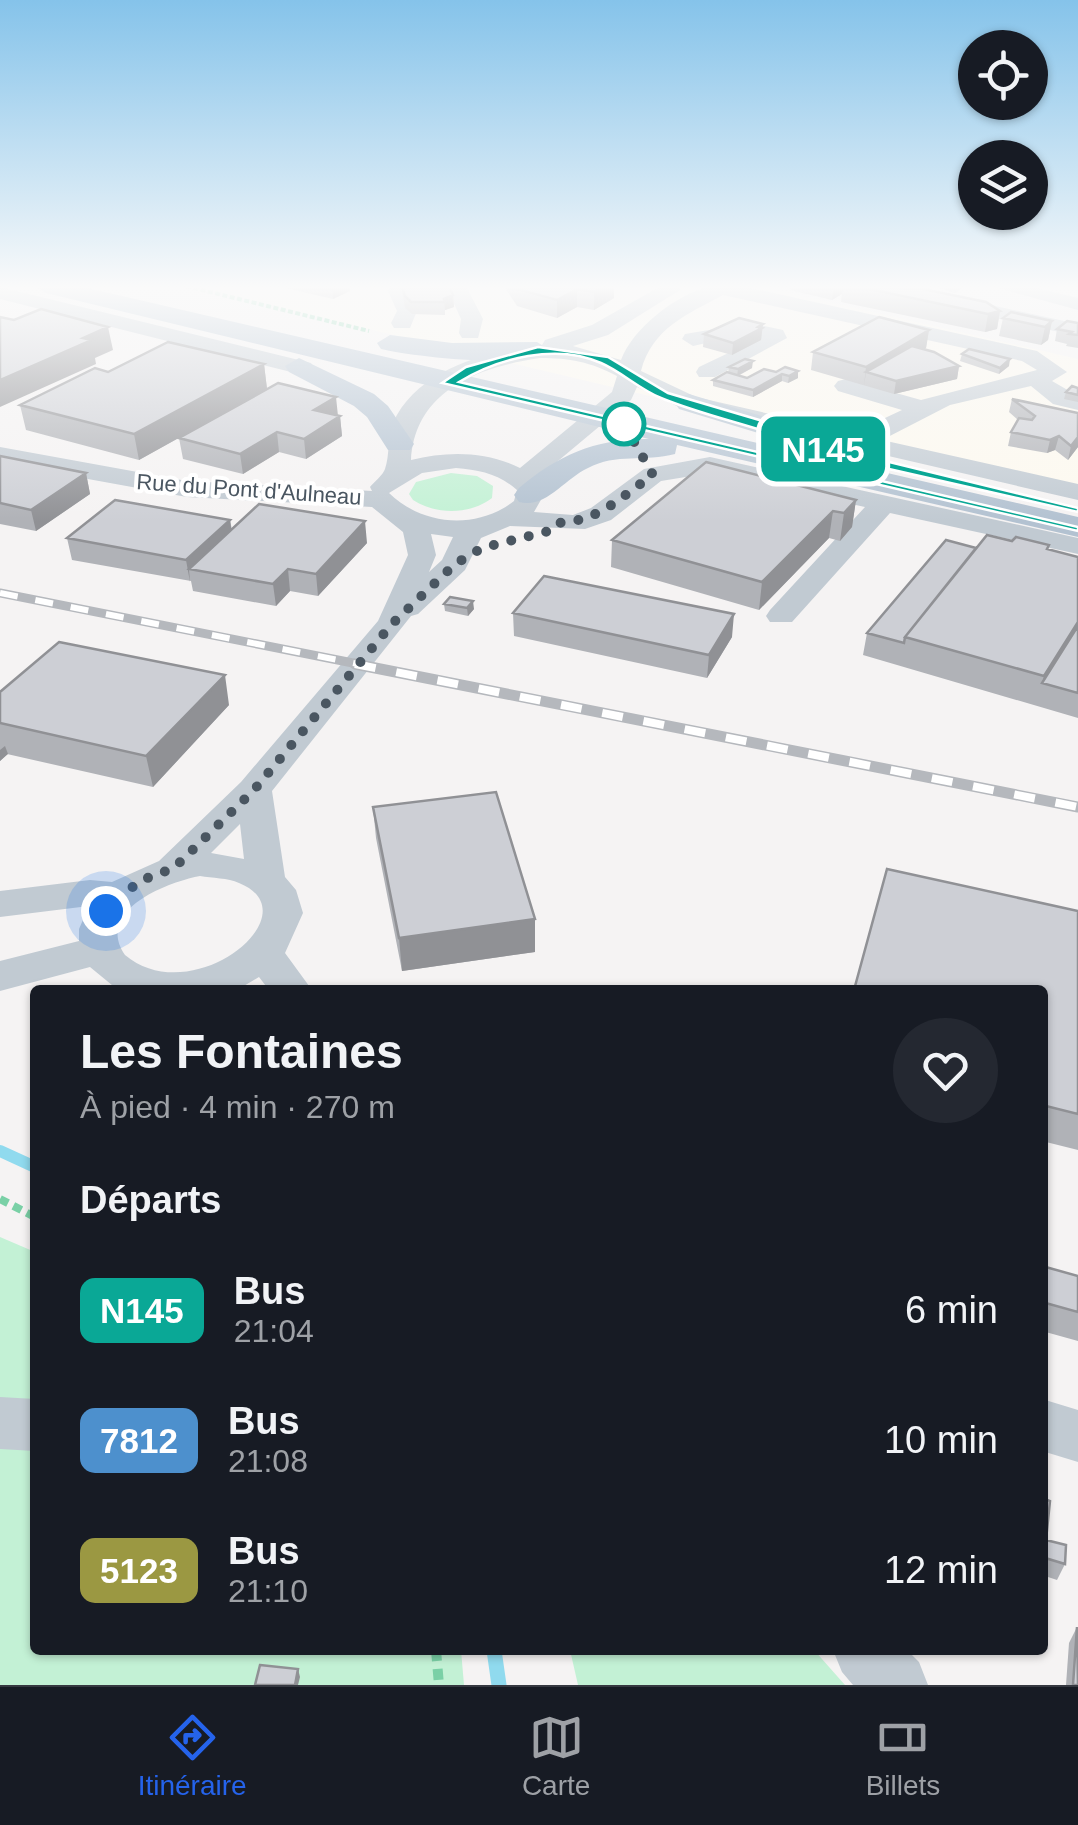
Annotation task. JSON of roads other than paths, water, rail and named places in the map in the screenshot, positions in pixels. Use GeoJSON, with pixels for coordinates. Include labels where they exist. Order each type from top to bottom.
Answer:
{"type":"FeatureCollection","features":[{"type":"Feature","properties":{"kind":"main road"},"geometry":{"type":"LineString","coordinates":[[295,365],[364,400],[378,412],[398,459]]}},
{"type":"Feature","properties":{"kind":"main road"},"geometry":{"type":"LineString","coordinates":[[405,365],[1078,508]]}},
{"type":"Feature","properties":{"kind":"main road"},"geometry":{"type":"LineString","coordinates":[[424,365],[459,376]]}},
{"type":"Feature","properties":{"kind":"main road"},"geometry":{"type":"LineString","coordinates":[[689,403],[795,435],[830,453],[1078,526]]}},
{"type":"Feature","properties":{"kind":"main road"},"geometry":{"type":"LineString","coordinates":[[516,506],[561,468],[584,456],[618,449],[680,448],[769,465],[830,453]]}},
{"type":"Feature","properties":{"kind":"street"},"geometry":{"type":"LineString","coordinates":[[289,365],[303,368]]}},
{"type":"Feature","properties":{"kind":"street"},"geometry":{"type":"LineString","coordinates":[[392,624],[422,555],[416,530],[388,511],[380,498],[398,459],[411,412],[459,376],[494,365]]}},
{"type":"Feature","properties":{"kind":"street"},"geometry":{"type":"LineString","coordinates":[[611,365],[663,395],[689,403]]}},
{"type":"Feature","properties":{"kind":"street"},"geometry":{"type":"LineString","coordinates":[[455,564],[469,533],[516,506],[534,468],[623,395],[632,365]]}},
{"type":"Feature","properties":{"kind":"street"},"geometry":{"type":"LineString","coordinates":[[729,365],[712,374],[731,365]]}},
{"type":"Feature","properties":{"kind":"street"},"geometry":{"type":"LineString","coordinates":[[830,453],[956,396],[1057,374],[1078,387]]}},
{"type":"Feature","properties":{"kind":"street"},"geometry":{"type":"LineString","coordinates":[[1057,374],[1060,399],[1078,403]]}},
{"type":"Feature","properties":{"kind":"street"},"geometry":{"type":"LineString","coordinates":[[846,386],[920,410]]}},
{"type":"Feature","properties":{"kind":"street"},"geometry":{"type":"LineString","coordinates":[[920,410],[910,426],[912,437],[924,450],[946,460]]}},
{"type":"Feature","properties":{"kind":"street"},"geometry":{"type":"LineString","coordinates":[[830,453],[946,460],[1078,492]]}},
{"type":"Feature","properties":{"kind":"street","name":"Rue du Pont d'Aulneau"},"geometry":{"type":"LineString","coordinates":[[0,456],[187,489],[380,498]]}},
{"type":"Feature","properties":{"kind":"street"},"geometry":{"type":"LineString","coordinates":[[398,459],[485,463],[506,468],[522,477],[516,506]]}},
{"type":"Feature","properties":{"kind":"street"},"geometry":{"type":"LineString","coordinates":[[516,506],[556,523],[575,522],[602,514],[653,475],[710,465],[879,508],[1078,567]]}},
{"type":"Feature","properties":{"kind":"street"},"geometry":{"type":"LineString","coordinates":[[405,521],[448,528],[516,506],[602,514]]}},
{"type":"Feature","properties":{"kind":"street"},"geometry":{"type":"LineString","coordinates":[[879,508],[1078,546]]}},
{"type":"Feature","properties":{"kind":"street"},"geometry":{"type":"LineString","coordinates":[[781,616],[879,508]]}},
{"type":"Feature","properties":{"kind":"street"},"geometry":{"type":"LineString","coordinates":[[174,868],[254,790],[392,624],[455,564],[482,548],[549,531],[556,523]]}},
{"type":"Feature","properties":{"kind":"street"},"geometry":{"type":"LineString","coordinates":[[201,985],[218,981],[265,955],[284,923],[284,907],[266,880],[254,790]]}},
{"type":"Feature","properties":{"kind":"street"},"geometry":{"type":"LineString","coordinates":[[115,972],[99,931],[106,911],[120,895],[145,879],[174,868],[224,865],[266,880]]}},
{"type":"Feature","properties":{"kind":"street"},"geometry":{"type":"LineString","coordinates":[[0,904],[90,893],[120,895]]}},
{"type":"Feature","properties":{"kind":"street"},"geometry":{"type":"LineString","coordinates":[[265,955],[288,985]]}},
{"type":"Feature","properties":{"kind":"street"},"geometry":{"type":"LineString","coordinates":[[0,976],[115,972],[157,985]]}},
{"type":"Feature","properties":{"kind":"street"},"geometry":{"type":"LineString","coordinates":[[0,1423],[30,1426]]}},
{"type":"Feature","properties":{"kind":"street"},"geometry":{"type":"LineString","coordinates":[[1048,1427],[1078,1436]]}},
{"type":"Feature","properties":{"kind":"street"},"geometry":{"type":"LineString","coordinates":[[869,1655],[896,1685]]}},
{"type":"Feature","properties":{"kind":"waterway"},"geometry":{"type":"LineString","coordinates":[[0,1151],[30,1165]]}},
{"type":"Feature","properties":{"kind":"waterway"},"geometry":{"type":"LineString","coordinates":[[495,1655],[499,1685]]}},
{"type":"Feature","properties":{"kind":"railway"},"geometry":{"type":"LineString","coordinates":[[0,593],[368,666]]}},
{"type":"Feature","properties":{"kind":"railway"},"geometry":{"type":"LineString","coordinates":[[355,664],[1078,807]]}}]}
